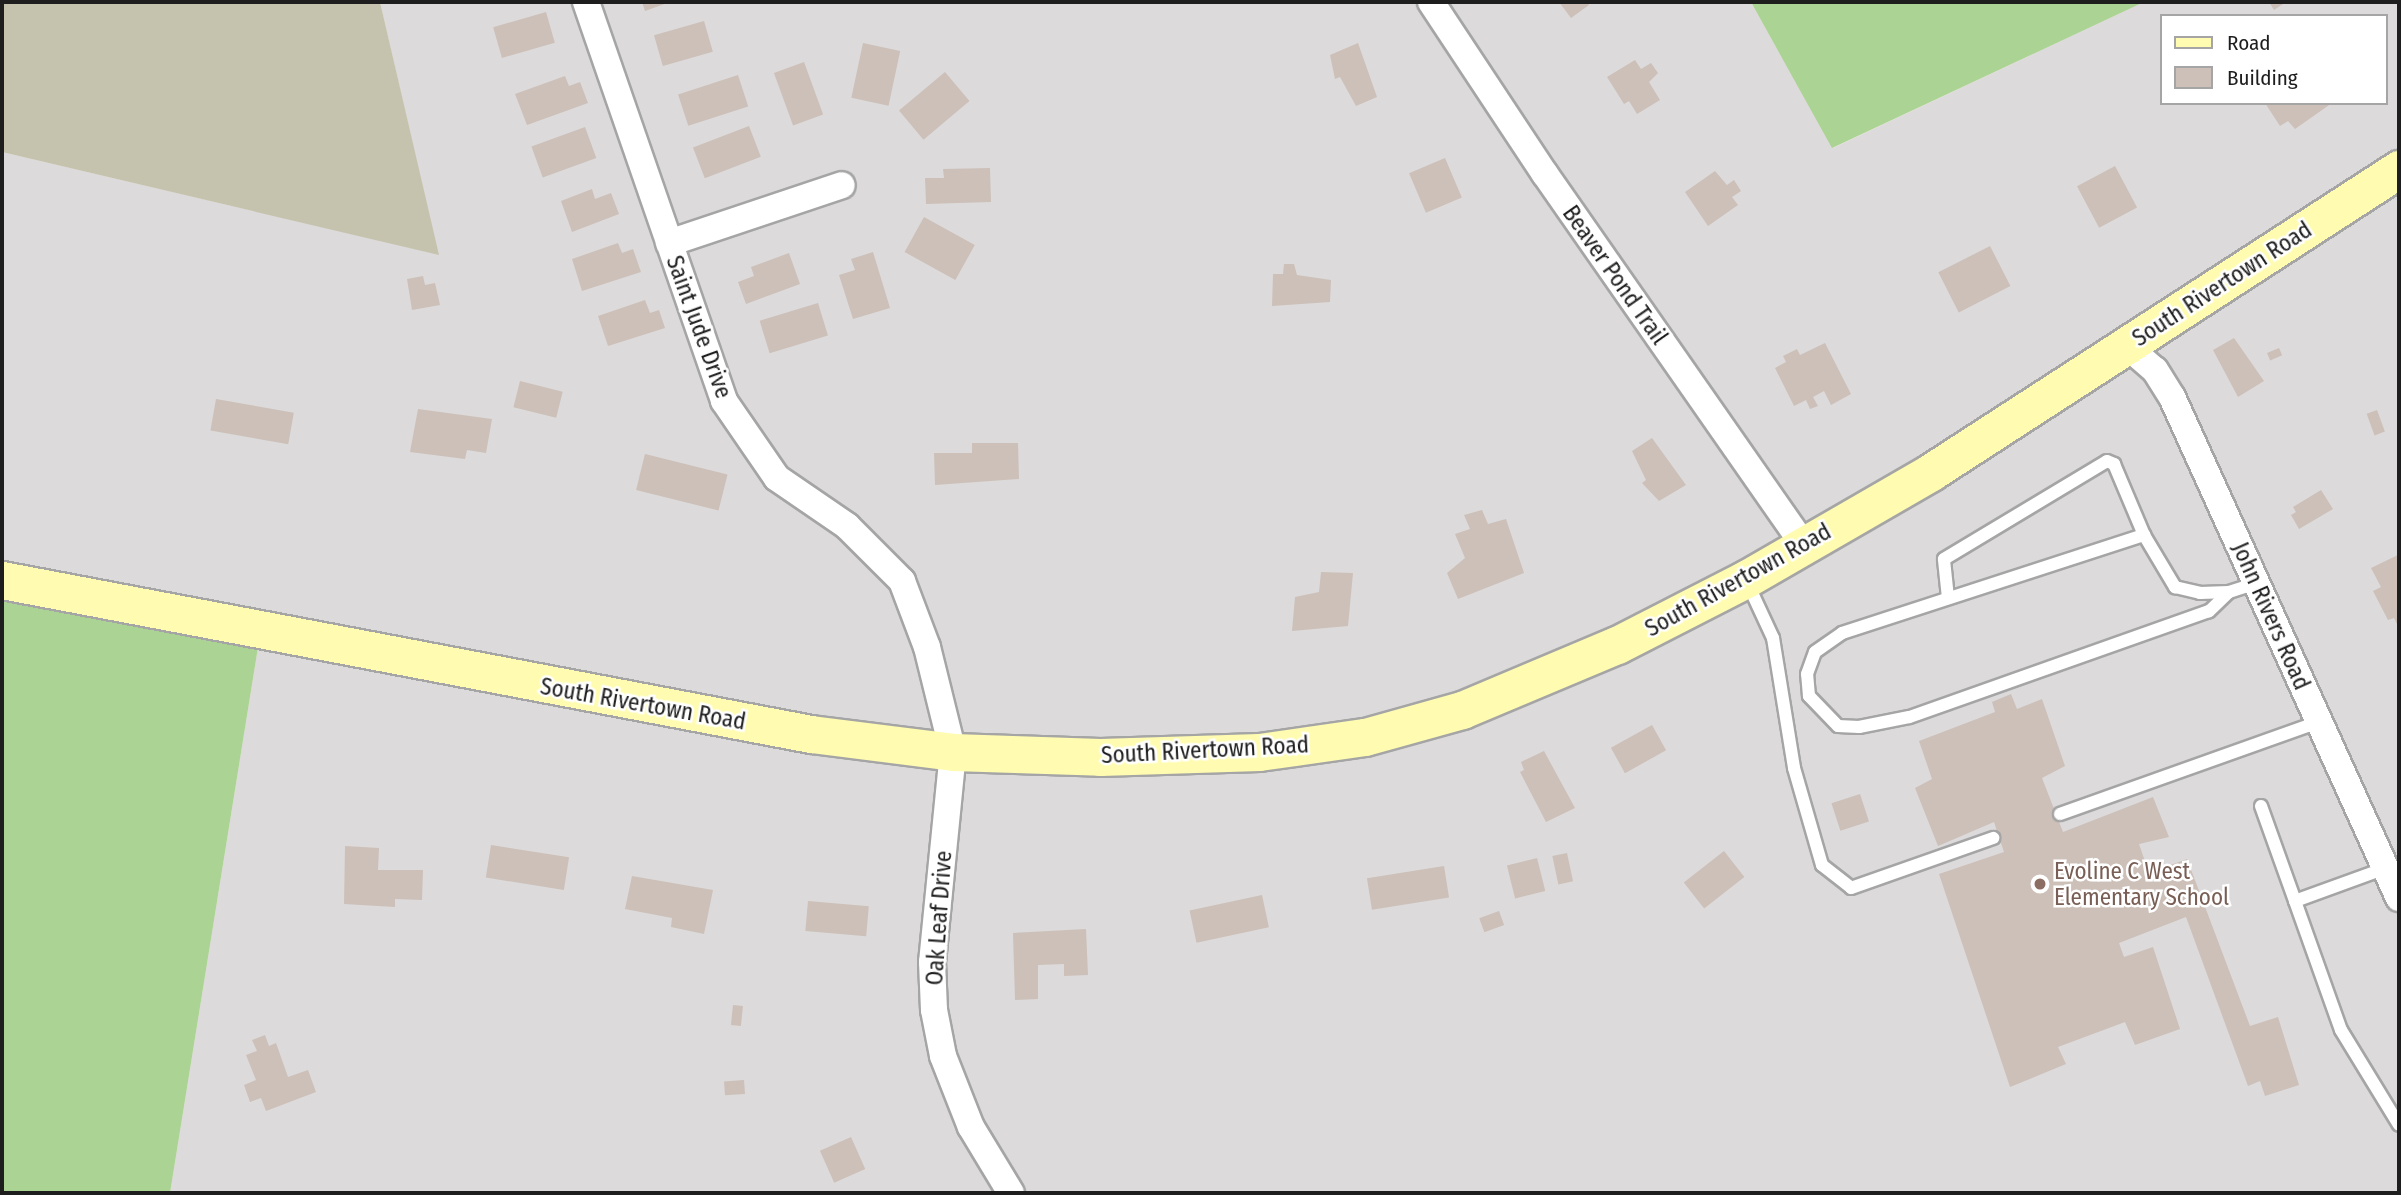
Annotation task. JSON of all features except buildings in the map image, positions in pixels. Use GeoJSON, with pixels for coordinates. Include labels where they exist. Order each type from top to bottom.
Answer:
{"type":"FeatureCollection","features":[{"type":"Feature","properties":{"kind":"main road","name":"South Rivertown Road"},"geometry":{"type":"LineString","coordinates":[[2,580],[811,734],[953,752],[1100,758],[1246,752],[1365,737],[1462,710],[1617,645],[1746,579],[1931,472],[2399,169]]}},
{"type":"Feature","properties":{"kind":"street","name":"Saint Jude Drive"},"geometry":{"type":"LineString","coordinates":[[586,2],[724,401],[777,478],[847,526],[902,581],[928,647],[953,752]]}},
{"type":"Feature","properties":{"kind":"street","name":"Beaver Pond Trail"},"geometry":{"type":"LineString","coordinates":[[1432,2],[1545,174],[1804,545]]}},
{"type":"Feature","properties":{"kind":"street"},"geometry":{"type":"LineString","coordinates":[[669,243],[842,185]]}},
{"type":"Feature","properties":{"kind":"street","name":"John Rivers Road"},"geometry":{"type":"LineString","coordinates":[[2127,346],[2155,370],[2172,397],[2399,898]]}},
{"type":"Feature","properties":{"kind":"street","name":"Oak Leaf Drive"},"geometry":{"type":"LineString","coordinates":[[953,752],[932,962],[934,1010],[943,1056],[971,1126],[1011,1193]]}},
{"type":"Feature","properties":{"kind":"lane"},"geometry":{"type":"LineString","coordinates":[[1948,598],[1944,559],[2107,460],[2114,464],[2144,535],[2175,587],[2200,593],[2230,592],[2256,583]]}},
{"type":"Feature","properties":{"kind":"lane"},"geometry":{"type":"LineString","coordinates":[[2144,535],[1842,633],[1815,652],[1807,674],[1809,696],[1819,711],[1838,726],[1859,727],[1909,717],[2209,611],[2230,592]]}},
{"type":"Feature","properties":{"kind":"lane"},"geometry":{"type":"LineString","coordinates":[[1746,579],[1773,638],[1794,768],[1822,865],[1852,888],[1993,838]]}},
{"type":"Feature","properties":{"kind":"lane"},"geometry":{"type":"LineString","coordinates":[[2060,814],[2319,722]]}},
{"type":"Feature","properties":{"kind":"lane"},"geometry":{"type":"LineString","coordinates":[[2261,806],[2341,1030],[2399,1125]]}},
{"type":"Feature","properties":{"kind":"lane"},"geometry":{"type":"LineString","coordinates":[[2295,901],[2386,868]]}},
{"type":"Feature","properties":{"kind":"shaded area"},"geometry":{"type":"Polygon","coordinates":[[[2,2],[380,2],[439,255],[2,152],[2,2]]]}},
{"type":"Feature","properties":{"kind":"shaded area"},"geometry":{"type":"Polygon","coordinates":[[[380,2],[1751,2],[1833,148],[2144,2],[2399,2],[2399,1193],[170,1193],[264,610],[2,580],[2,152],[438,254],[380,2]]]}},
{"type":"Feature","properties":{"kind":"green space"},"geometry":{"type":"Polygon","coordinates":[[[1751,2],[2144,2],[1832,148],[1751,2]]]}},
{"type":"Feature","properties":{"kind":"green space"},"geometry":{"type":"Polygon","coordinates":[[[2,580],[264,610],[170,1193],[2,1193],[2,580]]]}},
{"type":"Feature","properties":{"kind":"place","name":"Evoline C West Elementary School"},"geometry":{"type":"Point","coordinates":[2040,884]}}]}
